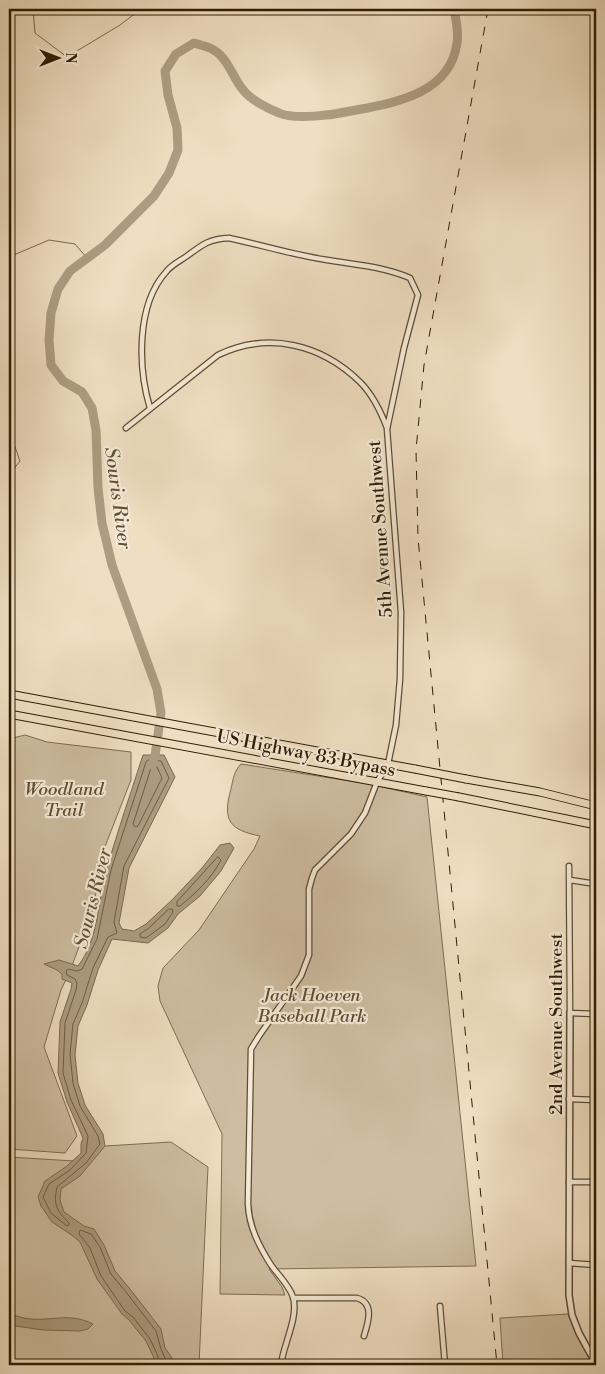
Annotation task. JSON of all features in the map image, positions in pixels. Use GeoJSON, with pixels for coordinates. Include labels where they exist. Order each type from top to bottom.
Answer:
{"type":"FeatureCollection","features":[{"type":"Feature","properties":{"kind":"highway","name":"US Highway 83 Bypass"},"geometry":{"type":"LineString","coordinates":[[9,694],[540,792],[596,806]]}},
{"type":"Feature","properties":{"kind":"highway","name":"US Highway 83 Bypass"},"geometry":{"type":"LineString","coordinates":[[9,714],[459,797],[596,825]]}},
{"type":"Feature","properties":{"kind":"street","name":"5th Avenue Southwest"},"geometry":{"type":"LineString","coordinates":[[150,408],[143,372],[143,332],[147,305],[159,280],[167,270],[200,246],[214,239],[224,238],[400,274],[410,278],[418,295],[404,348],[387,428],[401,612],[399,704],[388,764]]}},
{"type":"Feature","properties":{"kind":"street"},"geometry":{"type":"LineString","coordinates":[[126,428],[218,355],[232,348],[247,344],[279,343],[312,350],[331,359],[345,370],[360,382],[380,412],[387,428]]}},
{"type":"Feature","properties":{"kind":"street"},"geometry":{"type":"LineString","coordinates":[[281,1365],[294,1313],[293,1298],[250,1226],[248,1204],[251,1050],[301,976],[309,955],[310,888],[315,870],[341,846],[357,827],[365,813],[377,782],[388,764]]}},
{"type":"Feature","properties":{"kind":"street","name":"2nd Avenue Southwest"},"geometry":{"type":"LineString","coordinates":[[569,866],[569,1295],[572,1315],[579,1333],[596,1364]]}},
{"type":"Feature","properties":{"kind":"street"},"geometry":{"type":"LineString","coordinates":[[570,880],[596,884]]}},
{"type":"Feature","properties":{"kind":"street"},"geometry":{"type":"LineString","coordinates":[[570,1013],[596,1014]]}},
{"type":"Feature","properties":{"kind":"street"},"geometry":{"type":"LineString","coordinates":[[569,1100],[596,1100]]}},
{"type":"Feature","properties":{"kind":"street"},"geometry":{"type":"LineString","coordinates":[[569,1182],[596,1182]]}},
{"type":"Feature","properties":{"kind":"street"},"geometry":{"type":"LineString","coordinates":[[569,1264],[596,1265]]}},
{"type":"Feature","properties":{"kind":"street"},"geometry":{"type":"LineString","coordinates":[[293,1298],[362,1299],[366,1304],[369,1321],[364,1336]]}},
{"type":"Feature","properties":{"kind":"street"},"geometry":{"type":"LineString","coordinates":[[440,1306],[446,1365]]}},
{"type":"Feature","properties":{"kind":"green space","name":"Woodland Trail"},"geometry":{"type":"Polygon","coordinates":[[[25,735],[47,742],[131,752],[131,780],[104,849],[93,909],[61,990],[44,1047],[77,1136],[65,1153],[9,1149],[9,739],[25,735]]]}},
{"type":"Feature","properties":{"kind":"green space","name":"Jack Hoeven Baseball Park"},"geometry":{"type":"Polygon","coordinates":[[[241,764],[369,784],[427,797],[476,1266],[269,1269],[282,1287],[285,1295],[220,1294],[222,1134],[160,1001],[158,986],[163,968],[199,930],[254,849],[260,836],[250,834],[235,827],[228,816],[228,800],[233,779],[241,764]]]}},
{"type":"Feature","properties":{"kind":"green space"},"geometry":{"type":"Polygon","coordinates":[[[171,1142],[208,1167],[199,1365],[9,1365],[9,1157],[74,1161],[105,1146],[171,1142]]]}},
{"type":"Feature","properties":{"kind":"green space"},"geometry":{"type":"Polygon","coordinates":[[[568,1314],[594,1365],[503,1365],[500,1318],[568,1314]]]}},
{"type":"Feature","properties":{"kind":"water"},"geometry":{"type":"Polygon","coordinates":[[[143,755],[164,755],[175,777],[129,868],[119,923],[122,929],[134,931],[146,924],[202,868],[220,845],[230,843],[234,848],[221,871],[200,896],[178,914],[168,928],[148,943],[112,939],[98,970],[78,1026],[75,1055],[78,1083],[85,1105],[103,1134],[105,1146],[80,1176],[61,1189],[60,1200],[64,1212],[84,1226],[94,1229],[104,1245],[115,1271],[161,1329],[165,1348],[172,1358],[173,1365],[153,1365],[154,1358],[146,1341],[122,1314],[97,1279],[80,1242],[52,1222],[41,1206],[38,1197],[45,1181],[67,1166],[81,1153],[83,1138],[67,1102],[58,1073],[60,1022],[72,983],[62,979],[62,974],[57,970],[44,964],[59,960],[78,966],[85,955],[94,931],[107,868],[143,755]]]}},
{"type":"Feature","properties":{"kind":"water"},"geometry":{"type":"Polygon","coordinates":[[[9,1313],[22,1318],[33,1319],[75,1318],[93,1324],[88,1329],[80,1331],[43,1330],[9,1325],[9,1313]]]}},
{"type":"Feature","properties":{"kind":"waterway"},"geometry":{"type":"LineString","coordinates":[[33,9],[35,33],[67,57],[120,25],[141,9]]}},
{"type":"Feature","properties":{"kind":"waterway"},"geometry":{"type":"LineString","coordinates":[[247,9],[250,13]]}},
{"type":"Feature","properties":{"kind":"waterway","name":"Souris River"},"geometry":{"type":"LineString","coordinates":[[152,765],[161,713],[157,689],[112,565],[102,523],[98,488],[96,430],[92,408],[82,392],[63,381],[51,365],[49,340],[51,313],[58,289],[70,271],[105,245],[154,196],[169,173],[178,150],[177,128],[168,95],[165,71],[176,54],[194,43],[212,49],[222,57],[240,86],[251,98],[279,113],[294,116],[334,114],[401,100],[417,94],[431,85],[443,74],[452,61],[458,39],[454,9]]}},
{"type":"Feature","properties":{"kind":"waterway"},"geometry":{"type":"LineString","coordinates":[[9,257],[49,240],[75,244],[87,258]]}},
{"type":"Feature","properties":{"kind":"waterway"},"geometry":{"type":"LineString","coordinates":[[9,443],[14,444],[20,461],[9,475]]}},
{"type":"Feature","properties":{"kind":"railway"},"geometry":{"type":"LineString","coordinates":[[488,9],[424,365],[416,450],[418,538],[497,1365]]}}]}
